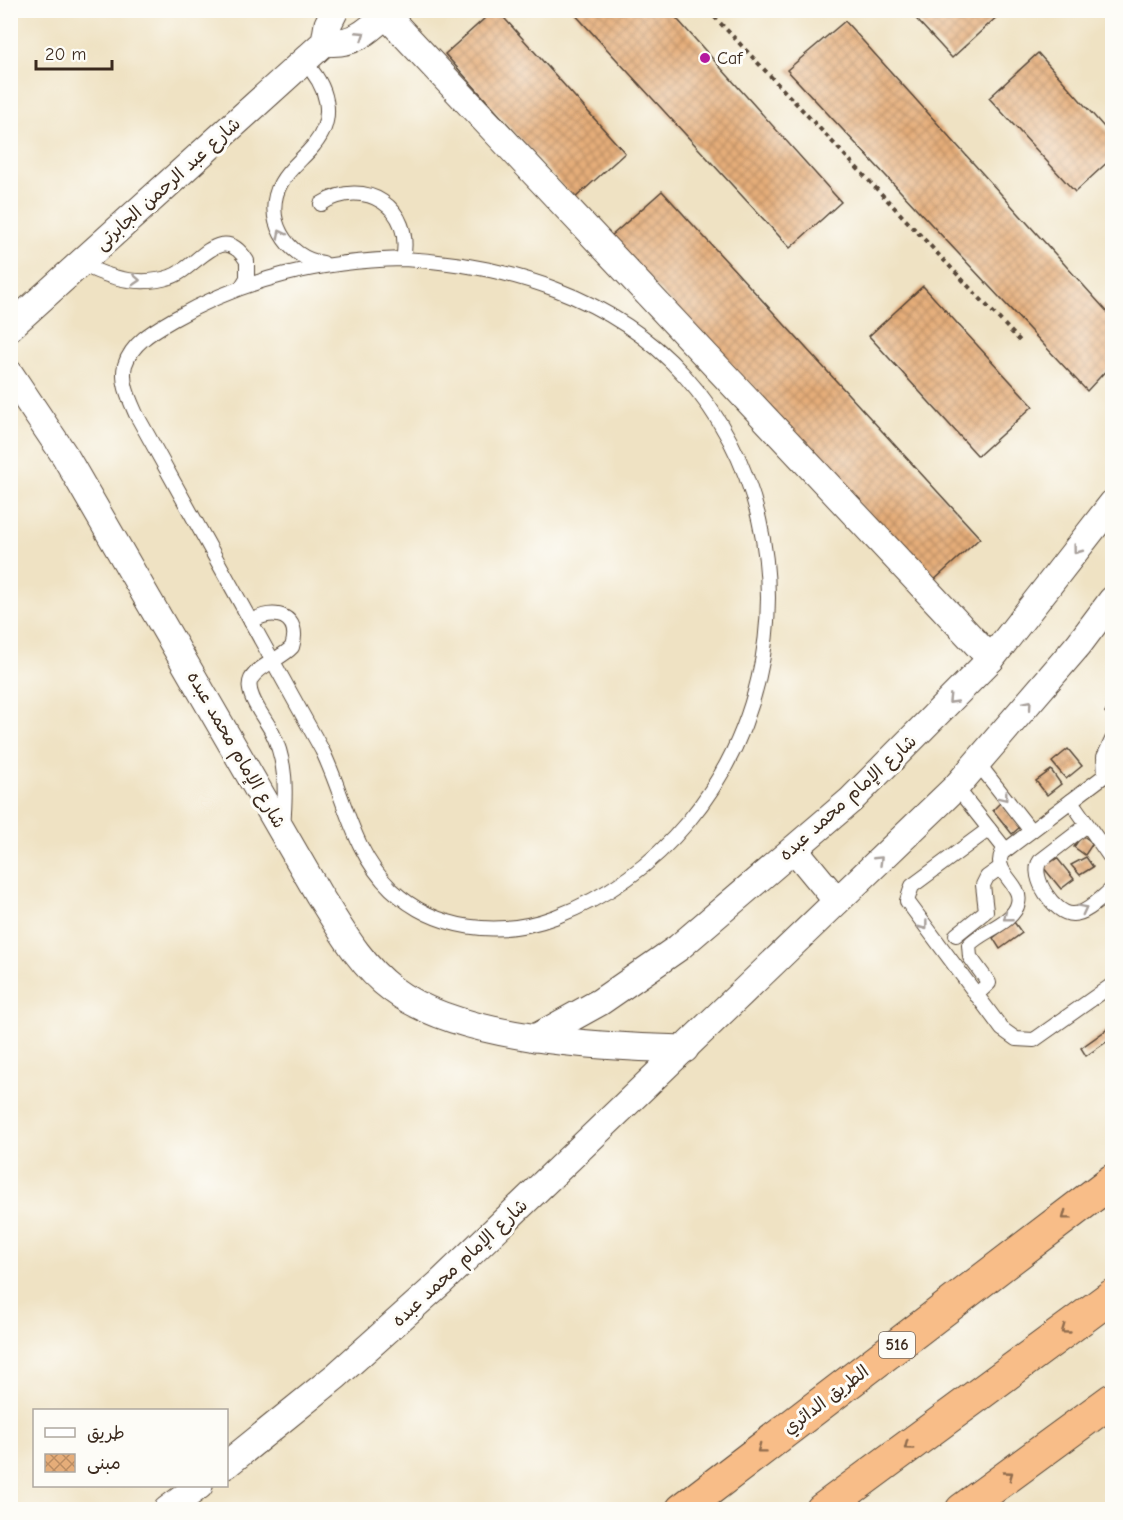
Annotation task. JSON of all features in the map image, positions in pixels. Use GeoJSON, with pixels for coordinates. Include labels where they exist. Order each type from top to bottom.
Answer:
{"type":"FeatureCollection","features":[{"type":"Feature","properties":{"kind":"highway","name":"الطريق الدائري"},"geometry":{"type":"LineString","coordinates":[[682,1509],[1113,1181]]}},
{"type":"Feature","properties":{"kind":"highway"},"geometry":{"type":"LineString","coordinates":[[822,1509],[1113,1296]]}},
{"type":"Feature","properties":{"kind":"highway"},"geometry":{"type":"LineString","coordinates":[[962,1509],[1113,1400]]}},
{"type":"Feature","properties":{"kind":"street"},"geometry":{"type":"LineString","coordinates":[[335,10],[328,24],[325,42],[345,43],[354,40],[388,13],[991,658]]}},
{"type":"Feature","properties":{"kind":"street","name":"شارع عبد الرحمن الجابرتى"},"geometry":{"type":"LineString","coordinates":[[10,327],[325,42]]}},
{"type":"Feature","properties":{"kind":"street","name":"شارع الإمام محمد عبده"},"geometry":{"type":"LineString","coordinates":[[10,374],[60,446],[340,929],[363,961],[392,989],[424,1008],[535,1038],[631,1048],[685,1049]]}},
{"type":"Feature","properties":{"kind":"street","name":"شارع الإمام محمد عبده"},"geometry":{"type":"LineString","coordinates":[[535,1038],[600,1002],[650,969],[795,850],[851,800],[991,658],[1113,504]]}},
{"type":"Feature","properties":{"kind":"street","name":"شارع الإمام محمد عبده"},"geometry":{"type":"LineString","coordinates":[[228,1463],[389,1330],[956,787],[1079,644],[1113,600]]}},
{"type":"Feature","properties":{"kind":"street"},"geometry":{"type":"LineString","coordinates":[[795,850],[837,901]]}},
{"type":"Feature","properties":{"kind":"street"},"geometry":{"type":"LineString","coordinates":[[167,1509],[197,1487]]}},
{"type":"Feature","properties":{"kind":"lane"},"geometry":{"type":"LineString","coordinates":[[303,62],[323,87],[327,99],[326,123],[314,145],[285,175],[279,185],[275,197],[275,221],[279,232],[294,251],[316,262],[328,264]]}},
{"type":"Feature","properties":{"kind":"lane"},"geometry":{"type":"LineString","coordinates":[[321,204],[331,198],[351,193],[363,194],[382,201],[391,208],[402,227],[405,248],[403,259]]}},
{"type":"Feature","properties":{"kind":"lane"},"geometry":{"type":"LineString","coordinates":[[80,263],[119,279],[159,280],[176,275],[210,248],[227,245],[236,248],[247,261],[248,269],[242,286]]}},
{"type":"Feature","properties":{"kind":"lane"},"geometry":{"type":"LineString","coordinates":[[403,259],[439,261],[501,272],[588,302],[614,317],[655,347],[684,375],[703,398],[725,432],[746,477],[764,545],[768,595],[767,626],[758,685],[750,713],[724,770],[688,821],[644,865],[593,900],[536,924],[492,930],[470,928],[429,914],[392,890],[377,873],[354,836],[341,793],[322,750],[136,414],[126,390],[124,378],[130,355],[146,337],[193,309],[242,286],[285,273],[328,264],[403,259]]}},
{"type":"Feature","properties":{"kind":"lane"},"geometry":{"type":"LineString","coordinates":[[251,622],[264,614],[272,613],[287,618],[294,632],[292,647],[255,674],[249,688],[272,732],[283,762],[286,794],[283,831]]}},
{"type":"Feature","properties":{"kind":"lane"},"geometry":{"type":"LineString","coordinates":[[976,995],[989,983],[970,957],[969,945],[1013,913],[1018,903],[1017,891],[1001,867],[1000,858],[1005,849],[1109,773],[1104,757],[1113,740]]}},
{"type":"Feature","properties":{"kind":"lane"},"geometry":{"type":"LineString","coordinates":[[977,762],[1031,831]]}},
{"type":"Feature","properties":{"kind":"lane"},"geometry":{"type":"LineString","coordinates":[[956,787],[1005,849]]}},
{"type":"Feature","properties":{"kind":"lane"},"geometry":{"type":"LineString","coordinates":[[1071,801],[1113,860]]}},
{"type":"Feature","properties":{"kind":"lane"},"geometry":{"type":"LineString","coordinates":[[1087,825],[1040,861],[1036,869],[1037,879],[1058,908],[1072,914],[1082,912],[1113,889]]}},
{"type":"Feature","properties":{"kind":"lane"},"geometry":{"type":"LineString","coordinates":[[989,829],[912,886],[908,896],[909,906],[996,1022],[1016,1039],[1034,1040],[1113,985]]}},
{"type":"Feature","properties":{"kind":"lane"},"geometry":{"type":"LineString","coordinates":[[956,935],[984,914],[987,904],[983,885],[987,877],[1001,867]]}},
{"type":"Feature","properties":{"kind":"path"},"geometry":{"type":"LineString","coordinates":[[708,10],[1022,343]]}},
{"type":"Feature","properties":{"kind":"building"},"geometry":{"type":"Polygon","coordinates":[[[494,10],[497,10],[625,153],[574,199],[445,54],[494,10]]]}},
{"type":"Feature","properties":{"kind":"building"},"geometry":{"type":"Polygon","coordinates":[[[571,10],[669,10],[841,202],[790,248],[571,10]]]}},
{"type":"Feature","properties":{"kind":"building"},"geometry":{"type":"Polygon","coordinates":[[[908,10],[1001,10],[1002,12],[952,58],[908,10]]]}},
{"type":"Feature","properties":{"kind":"building"},"geometry":{"type":"Polygon","coordinates":[[[845,21],[1112,317],[1112,364],[1087,391],[787,70],[845,21]]]}},
{"type":"Feature","properties":{"kind":"building"},"geometry":{"type":"Polygon","coordinates":[[[1038,53],[1112,136],[1112,158],[1075,192],[989,98],[1038,53]]]}},
{"type":"Feature","properties":{"kind":"building"},"geometry":{"type":"Polygon","coordinates":[[[662,191],[980,538],[931,583],[610,237],[662,191]]]}},
{"type":"Feature","properties":{"kind":"building"},"geometry":{"type":"Polygon","coordinates":[[[923,286],[1033,406],[978,456],[869,336],[923,286]]]}},
{"type":"Feature","properties":{"kind":"building"},"geometry":{"type":"Polygon","coordinates":[[[1112,706],[1112,720],[1105,712],[1112,706]]]}},
{"type":"Feature","properties":{"kind":"building"},"geometry":{"type":"Polygon","coordinates":[[[1068,749],[1082,766],[1066,779],[1052,762],[1068,749]]]}},
{"type":"Feature","properties":{"kind":"building"},"geometry":{"type":"Polygon","coordinates":[[[1051,770],[1061,784],[1047,795],[1036,781],[1051,770]]]}},
{"type":"Feature","properties":{"kind":"building"},"geometry":{"type":"Polygon","coordinates":[[[1000,803],[1020,827],[1012,834],[993,810],[1000,803]]]}},
{"type":"Feature","properties":{"kind":"building"},"geometry":{"type":"Polygon","coordinates":[[[1082,835],[1093,843],[1085,855],[1074,847],[1082,835]]]}},
{"type":"Feature","properties":{"kind":"building"},"geometry":{"type":"Polygon","coordinates":[[[1086,857],[1093,867],[1080,875],[1071,865],[1086,857]]]}},
{"type":"Feature","properties":{"kind":"building"},"geometry":{"type":"Polygon","coordinates":[[[1057,858],[1074,879],[1061,889],[1043,867],[1057,858]]]}},
{"type":"Feature","properties":{"kind":"building"},"geometry":{"type":"Polygon","coordinates":[[[1014,922],[1022,933],[1000,949],[993,938],[1014,922]]]}},
{"type":"Feature","properties":{"kind":"building"},"geometry":{"type":"Polygon","coordinates":[[[1112,1026],[1112,1038],[1086,1056],[1081,1048],[1112,1026]]]}},
{"type":"Feature","properties":{"kind":"place","name":"Caf"},"geometry":{"type":"Point","coordinates":[705,58]}}]}
